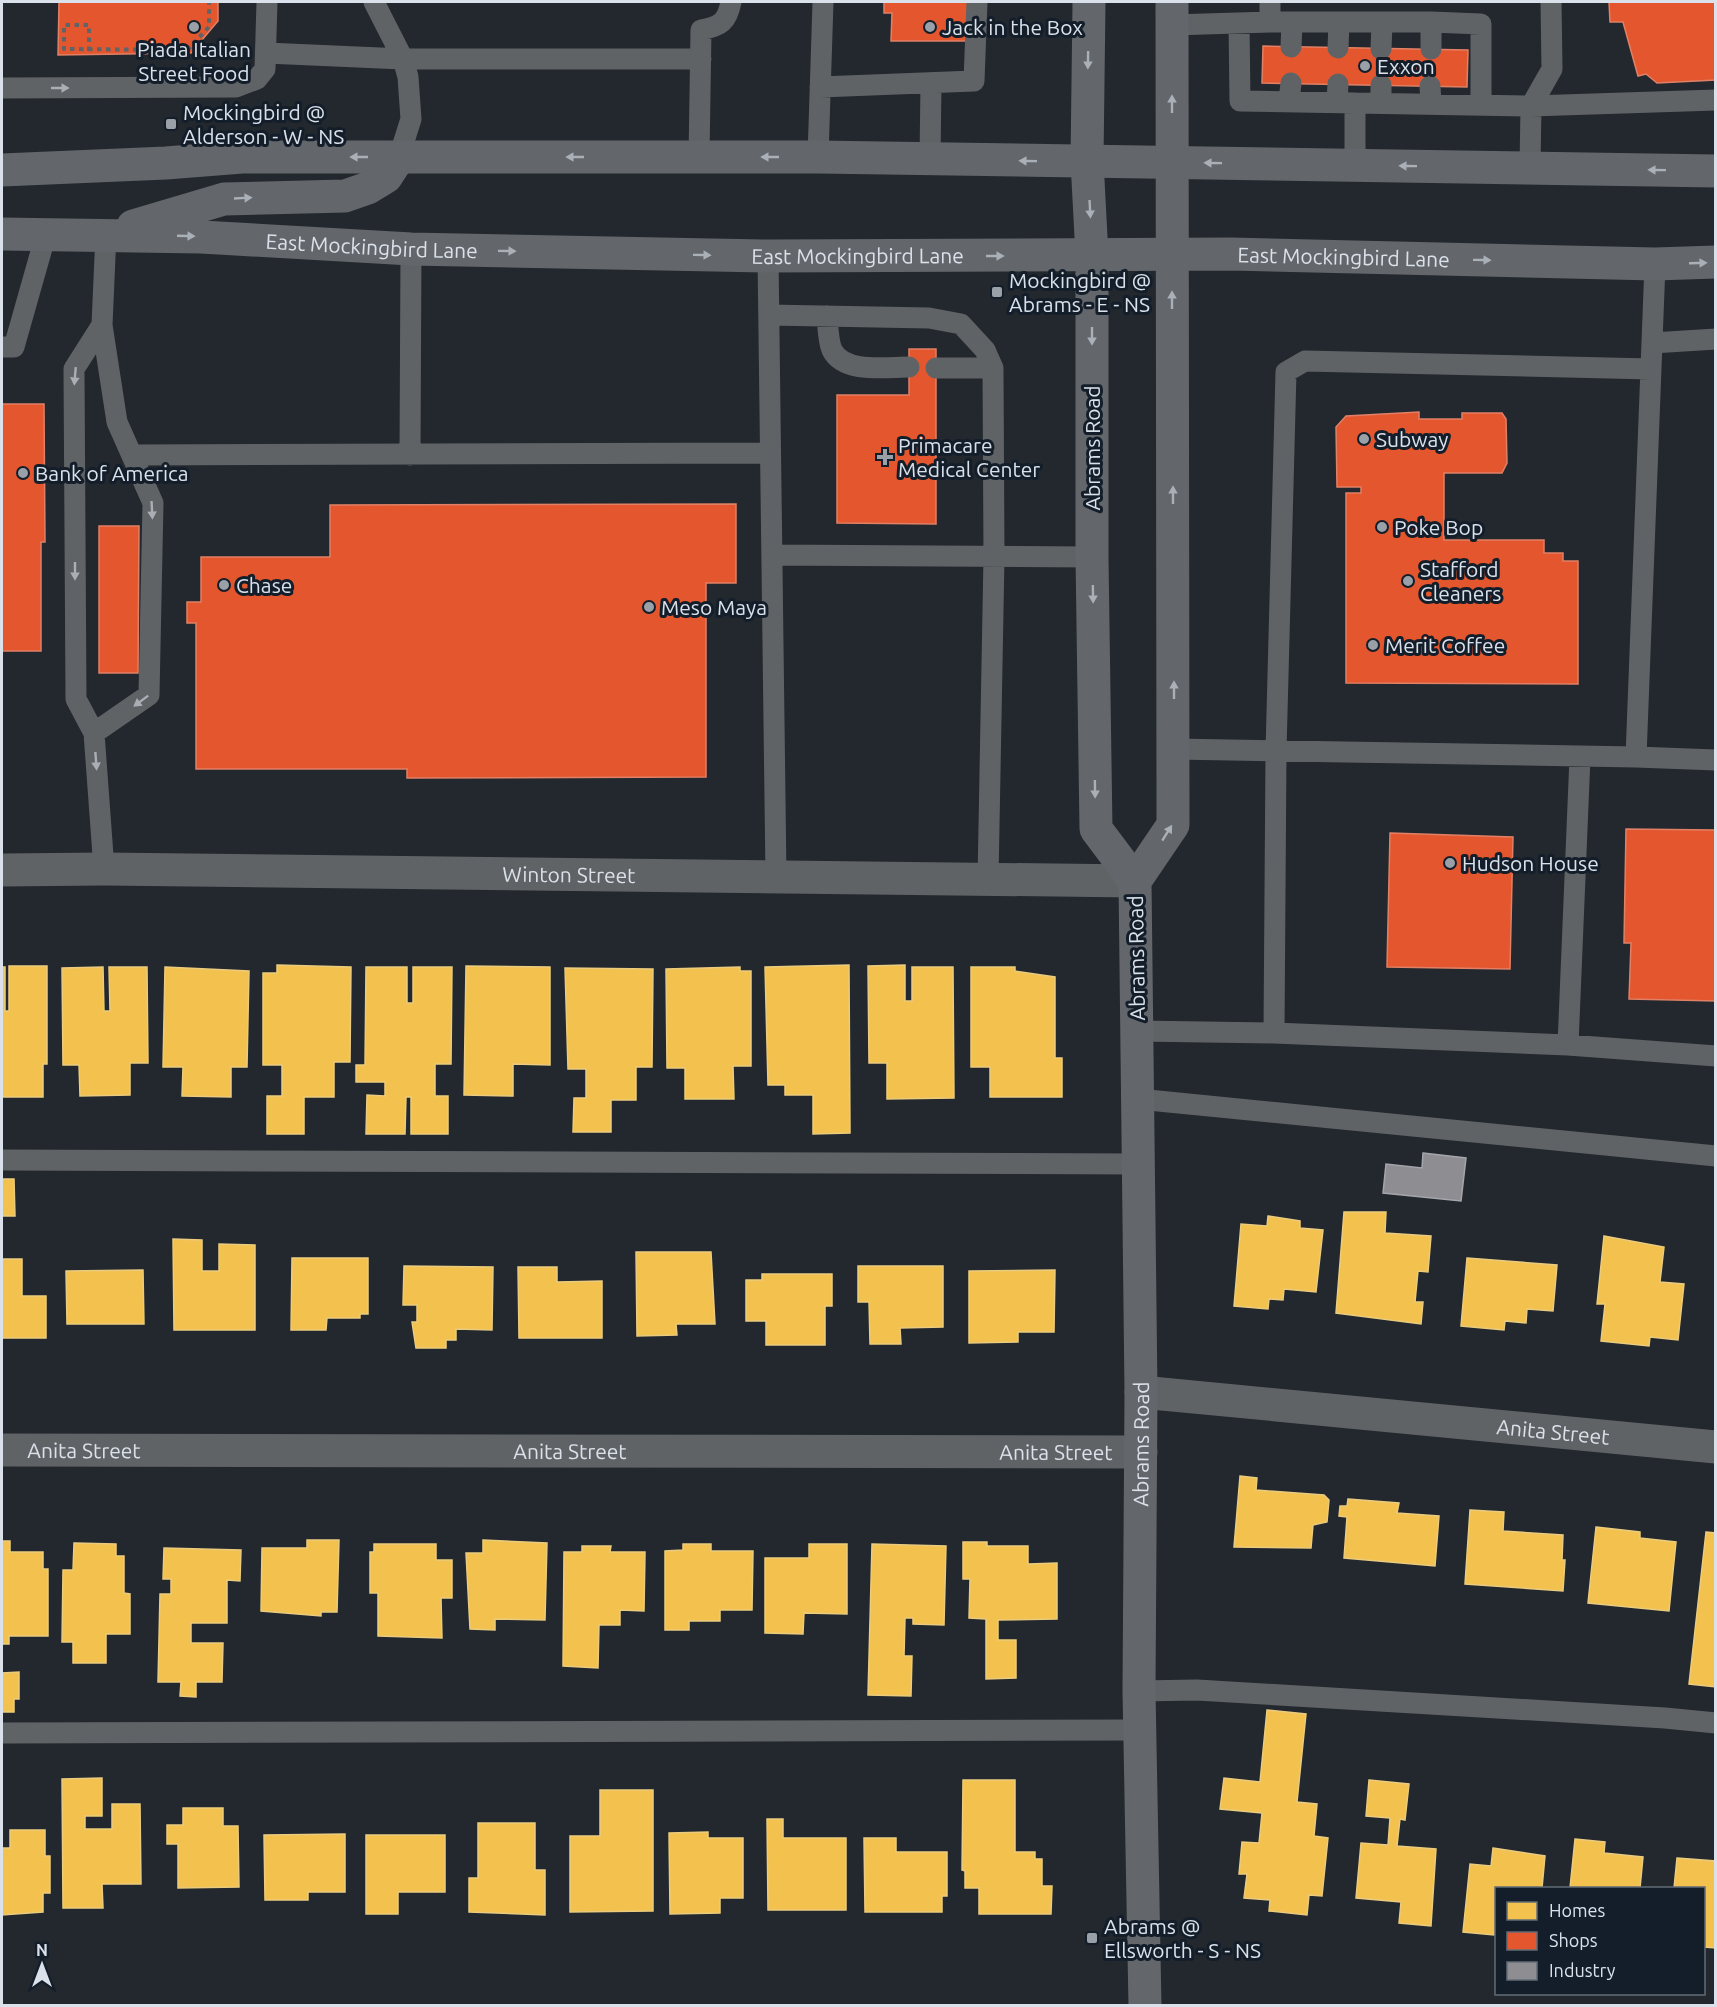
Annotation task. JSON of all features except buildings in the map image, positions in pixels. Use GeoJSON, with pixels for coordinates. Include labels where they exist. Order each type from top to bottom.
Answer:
{"type":"FeatureCollection","features":[{"type":"Feature","properties":{"kind":"main road","name":"Abrams Road"},"geometry":{"type":"LineString","coordinates":[[1089,2],[1087,161],[1092,256],[1092,557],[1096,830],[1135,881]]}},
{"type":"Feature","properties":{"kind":"main road","name":"Abrams Road"},"geometry":{"type":"LineString","coordinates":[[1145,2006],[1139,1691],[1140,1164],[1135,881],[1173,825],[1172,13]]}},
{"type":"Feature","properties":{"kind":"main road"},"geometry":{"type":"LineString","coordinates":[[2,170],[166,163],[242,157],[818,157],[1716,171]]}},
{"type":"Feature","properties":{"kind":"main road"},"geometry":{"type":"LineString","coordinates":[[106,234],[224,199],[345,196],[368,188],[386,177],[399,157]]}},
{"type":"Feature","properties":{"kind":"main road","name":"East Mockingbird Lane"},"geometry":{"type":"LineString","coordinates":[[2,234],[201,237],[411,249],[768,256],[1172,254],[1655,264],[1716,262]]}},
{"type":"Feature","properties":{"kind":"street","name":"Winton Street"},"geometry":{"type":"LineString","coordinates":[[2,870],[104,869],[1135,881]]}},
{"type":"Feature","properties":{"kind":"street","name":"Anita Street"},"geometry":{"type":"LineString","coordinates":[[1141,1392],[1716,1447]]}},
{"type":"Feature","properties":{"kind":"street","name":"Anita Street"},"geometry":{"type":"LineString","coordinates":[[2,1450],[1141,1452]]}},
{"type":"Feature","properties":{"kind":"lane"},"geometry":{"type":"LineString","coordinates":[[2,88],[236,87],[257,79],[266,69],[267,2]]}},
{"type":"Feature","properties":{"kind":"lane"},"geometry":{"type":"LineString","coordinates":[[374,2],[403,59],[408,77],[411,119],[399,157]]}},
{"type":"Feature","properties":{"kind":"lane"},"geometry":{"type":"LineString","coordinates":[[699,157],[701,30],[717,27],[729,15],[732,2]]}},
{"type":"Feature","properties":{"kind":"lane"},"geometry":{"type":"LineString","coordinates":[[818,157],[823,2]]}},
{"type":"Feature","properties":{"kind":"lane"},"geometry":{"type":"LineString","coordinates":[[820,87],[974,81],[977,2]]}},
{"type":"Feature","properties":{"kind":"lane"},"geometry":{"type":"LineString","coordinates":[[1530,167],[1531,106],[1552,69],[1551,2]]}},
{"type":"Feature","properties":{"kind":"lane"},"geometry":{"type":"LineString","coordinates":[[1172,13],[1239,23],[1270,12],[1292,23],[1481,24],[1481,105]]}},
{"type":"Feature","properties":{"kind":"lane"},"geometry":{"type":"LineString","coordinates":[[1431,22],[1431,49]]}},
{"type":"Feature","properties":{"kind":"lane"},"geometry":{"type":"LineString","coordinates":[[1239,23],[1240,101],[1290,92],[1343,96],[1430,95],[1481,105],[1531,106],[1716,100]]}},
{"type":"Feature","properties":{"kind":"lane"},"geometry":{"type":"LineString","coordinates":[[1291,47],[1292,23]]}},
{"type":"Feature","properties":{"kind":"lane"},"geometry":{"type":"LineString","coordinates":[[1338,48],[1339,23]]}},
{"type":"Feature","properties":{"kind":"lane"},"geometry":{"type":"LineString","coordinates":[[1381,49],[1382,23]]}},
{"type":"Feature","properties":{"kind":"lane"},"geometry":{"type":"LineString","coordinates":[[266,53],[403,59],[701,59]]}},
{"type":"Feature","properties":{"kind":"lane"},"geometry":{"type":"LineString","coordinates":[[930,159],[931,83]]}},
{"type":"Feature","properties":{"kind":"lane"},"geometry":{"type":"LineString","coordinates":[[1343,96],[1355,165]]}},
{"type":"Feature","properties":{"kind":"lane"},"geometry":{"type":"LineString","coordinates":[[2,347],[14,347],[46,234]]}},
{"type":"Feature","properties":{"kind":"lane"},"geometry":{"type":"LineString","coordinates":[[94,734],[150,695],[153,503],[117,422],[102,325],[106,234]]}},
{"type":"Feature","properties":{"kind":"lane"},"geometry":{"type":"LineString","coordinates":[[410,455],[411,249]]}},
{"type":"Feature","properties":{"kind":"lane"},"geometry":{"type":"LineString","coordinates":[[768,256],[776,878]]}},
{"type":"Feature","properties":{"kind":"lane"},"geometry":{"type":"LineString","coordinates":[[1636,758],[1655,264]]}},
{"type":"Feature","properties":{"kind":"lane"},"geometry":{"type":"LineString","coordinates":[[769,315],[929,318],[961,324],[985,350],[993,368],[994,557],[988,880]]}},
{"type":"Feature","properties":{"kind":"lane"},"geometry":{"type":"LineString","coordinates":[[827,316],[832,349],[842,361],[860,367],[909,367]]}},
{"type":"Feature","properties":{"kind":"lane"},"geometry":{"type":"LineString","coordinates":[[102,325],[74,369],[76,699],[94,734],[104,869]]}},
{"type":"Feature","properties":{"kind":"lane"},"geometry":{"type":"LineString","coordinates":[[1652,343],[1716,339]]}},
{"type":"Feature","properties":{"kind":"lane"},"geometry":{"type":"LineString","coordinates":[[1274,1034],[1276,751],[1286,372],[1305,361],[1651,369]]}},
{"type":"Feature","properties":{"kind":"lane"},"geometry":{"type":"LineString","coordinates":[[936,368],[993,368]]}},
{"type":"Feature","properties":{"kind":"lane"},"geometry":{"type":"LineString","coordinates":[[133,455],[770,453]]}},
{"type":"Feature","properties":{"kind":"lane"},"geometry":{"type":"LineString","coordinates":[[771,555],[1092,557]]}},
{"type":"Feature","properties":{"kind":"lane"},"geometry":{"type":"LineString","coordinates":[[1174,749],[1716,760]]}},
{"type":"Feature","properties":{"kind":"lane"},"geometry":{"type":"LineString","coordinates":[[1568,1045],[1580,757]]}},
{"type":"Feature","properties":{"kind":"lane"},"geometry":{"type":"LineString","coordinates":[[1137,1032],[1274,1034],[1568,1045],[1716,1056]]}},
{"type":"Feature","properties":{"kind":"lane"},"geometry":{"type":"LineString","coordinates":[[1138,1099],[1716,1156]]}},
{"type":"Feature","properties":{"kind":"lane"},"geometry":{"type":"LineString","coordinates":[[2,1160],[1140,1164]]}},
{"type":"Feature","properties":{"kind":"lane"},"geometry":{"type":"LineString","coordinates":[[1139,1691],[1197,1690],[1653,1717],[1716,1723]]}},
{"type":"Feature","properties":{"kind":"lane"},"geometry":{"type":"LineString","coordinates":[[2,1732],[1140,1730]]}},
{"type":"Feature","properties":{"kind":"path"},"geometry":{"type":"LineString","coordinates":[[89,51],[89,42],[89,34],[89,25],[64,25],[64,49],[87,50],[99,50],[157,50],[187,50],[209,27],[209,2]]}},
{"type":"Feature","properties":{"kind":"place","name":"Piada Italian Street Food"},"geometry":{"type":"Point","coordinates":[194,27]}},
{"type":"Feature","properties":{"kind":"place","name":"Jack in the Box"},"geometry":{"type":"Point","coordinates":[930,27]}},
{"type":"Feature","properties":{"kind":"place","name":"Exxon"},"geometry":{"type":"Point","coordinates":[1365,66]}},
{"type":"Feature","properties":{"kind":"place","name":"Mockingbird @ Alderson - W - NS"},"geometry":{"type":"Point","coordinates":[171,124]}},
{"type":"Feature","properties":{"kind":"place","name":"Mockingbird @ Abrams - E - NS"},"geometry":{"type":"Point","coordinates":[997,292]}},
{"type":"Feature","properties":{"kind":"place","name":"Subway"},"geometry":{"type":"Point","coordinates":[1364,439]}},
{"type":"Feature","properties":{"kind":"place","name":"Primacare Medical Center"},"geometry":{"type":"Point","coordinates":[885,457]}},
{"type":"Feature","properties":{"kind":"place","name":"Bank of America"},"geometry":{"type":"Point","coordinates":[23,473]}},
{"type":"Feature","properties":{"kind":"place","name":"Poke Bop"},"geometry":{"type":"Point","coordinates":[1382,527]}},
{"type":"Feature","properties":{"kind":"place","name":"Stafford Cleaners"},"geometry":{"type":"Point","coordinates":[1408,581]}},
{"type":"Feature","properties":{"kind":"place","name":"Chase"},"geometry":{"type":"Point","coordinates":[224,585]}},
{"type":"Feature","properties":{"kind":"place","name":"Meso Maya"},"geometry":{"type":"Point","coordinates":[649,607]}},
{"type":"Feature","properties":{"kind":"place","name":"Merit Coffee"},"geometry":{"type":"Point","coordinates":[1373,645]}},
{"type":"Feature","properties":{"kind":"place","name":"Hudson House"},"geometry":{"type":"Point","coordinates":[1450,863]}},
{"type":"Feature","properties":{"kind":"place","name":"Abrams @ Ellsworth - S - NS"},"geometry":{"type":"Point","coordinates":[1092,1938]}}]}
